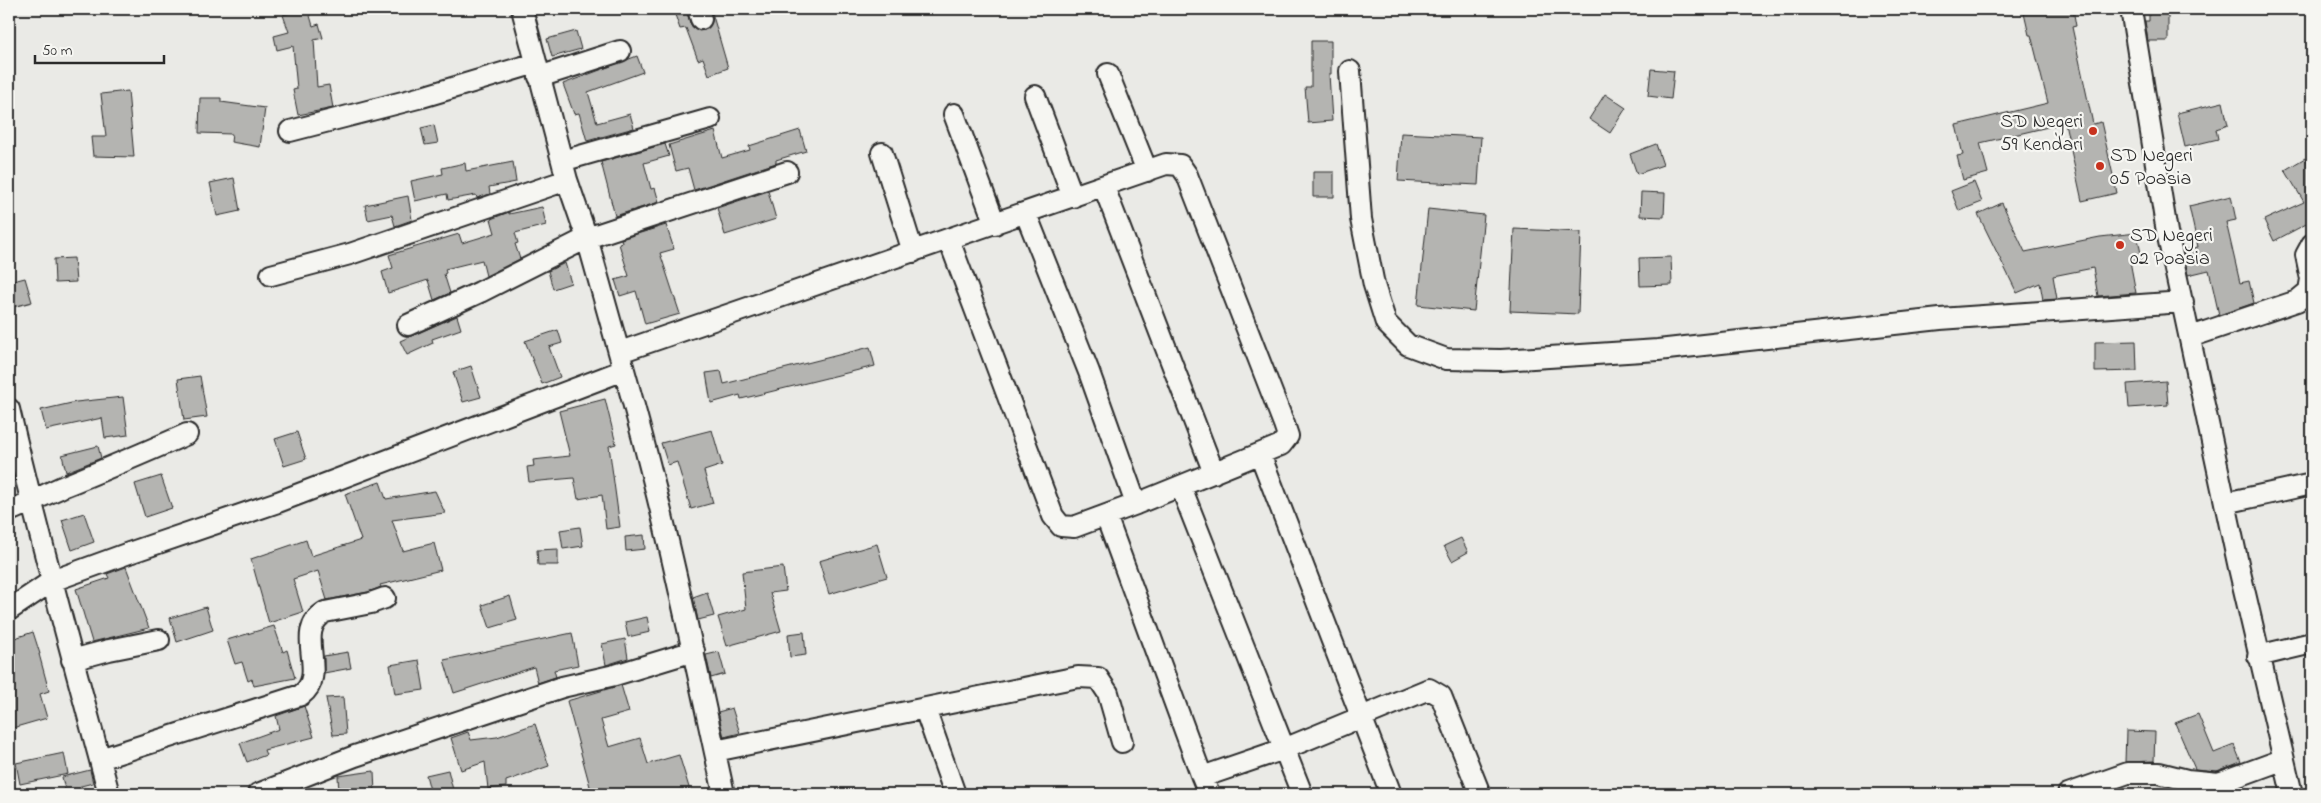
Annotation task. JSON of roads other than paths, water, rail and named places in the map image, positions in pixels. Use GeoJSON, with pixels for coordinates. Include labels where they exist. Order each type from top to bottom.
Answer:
{"type":"FeatureCollection","features":[{"type":"Feature","properties":{"kind":"street"},"geometry":{"type":"LineString","coordinates":[[522,9],[565,170],[587,238],[649,459],[694,651],[724,794]]}},
{"type":"Feature","properties":{"kind":"street"},"geometry":{"type":"LineString","coordinates":[[2131,9],[2167,232],[2258,656],[2282,760],[2292,794]]}},
{"type":"Feature","properties":{"kind":"street"},"geometry":{"type":"LineString","coordinates":[[290,131],[422,97],[620,51]]}},
{"type":"Feature","properties":{"kind":"street"},"geometry":{"type":"LineString","coordinates":[[1350,71],[1361,219],[1374,286],[1386,323],[1408,346],[1446,358],[1501,360],[1658,350],[1940,319],[2183,302]]}},
{"type":"Feature","properties":{"kind":"street"},"geometry":{"type":"LineString","coordinates":[[1108,74],[1147,171]]}},
{"type":"Feature","properties":{"kind":"street"},"geometry":{"type":"LineString","coordinates":[[1035,96],[1073,197]]}},
{"type":"Feature","properties":{"kind":"street"},"geometry":{"type":"LineString","coordinates":[[954,114],[994,224]]}},
{"type":"Feature","properties":{"kind":"street"},"geometry":{"type":"LineString","coordinates":[[271,275],[350,254],[565,170],[710,119]]}},
{"type":"Feature","properties":{"kind":"street"},"geometry":{"type":"LineString","coordinates":[[882,153],[913,252]]}},
{"type":"Feature","properties":{"kind":"street"},"geometry":{"type":"LineString","coordinates":[[9,610],[52,581],[278,502],[622,361],[913,252],[1166,164],[1180,165],[1188,176],[1288,436],[1281,445],[1181,487],[1074,527],[1061,526],[1053,516],[949,240]]}},
{"type":"Feature","properties":{"kind":"street"},"geometry":{"type":"LineString","coordinates":[[408,325],[480,292],[587,238],[787,172]]}},
{"type":"Feature","properties":{"kind":"street"},"geometry":{"type":"LineString","coordinates":[[1104,186],[1214,473]]}},
{"type":"Feature","properties":{"kind":"street"},"geometry":{"type":"LineString","coordinates":[[1026,214],[1089,372],[1136,504]]}},
{"type":"Feature","properties":{"kind":"street"},"geometry":{"type":"LineString","coordinates":[[2190,338],[2297,301],[2309,291],[2311,279],[2306,255],[2312,244]]}},
{"type":"Feature","properties":{"kind":"street"},"geometry":{"type":"LineString","coordinates":[[9,409],[68,637],[72,660],[109,794]]}},
{"type":"Feature","properties":{"kind":"street"},"geometry":{"type":"LineString","coordinates":[[9,511],[33,503],[61,488],[98,474],[187,434]]}},
{"type":"Feature","properties":{"kind":"street"},"geometry":{"type":"LineString","coordinates":[[1260,454],[1391,794]]}},
{"type":"Feature","properties":{"kind":"street"},"geometry":{"type":"LineString","coordinates":[[2225,503],[2312,484]]}},
{"type":"Feature","properties":{"kind":"street"},"geometry":{"type":"LineString","coordinates":[[1181,487],[1302,794]]}},
{"type":"Feature","properties":{"kind":"street"},"geometry":{"type":"LineString","coordinates":[[1106,516],[1206,785],[1284,748],[1429,689],[1441,696],[1480,794]]}},
{"type":"Feature","properties":{"kind":"street"},"geometry":{"type":"LineString","coordinates":[[100,759],[301,694],[308,689],[313,680],[310,635],[313,624],[318,616],[325,612],[371,603],[385,598]]}},
{"type":"Feature","properties":{"kind":"street"},"geometry":{"type":"LineString","coordinates":[[72,660],[159,640]]}},
{"type":"Feature","properties":{"kind":"street"},"geometry":{"type":"LineString","coordinates":[[2258,656],[2312,643]]}},
{"type":"Feature","properties":{"kind":"street"},"geometry":{"type":"LineString","coordinates":[[258,794],[355,756],[562,687],[615,675],[694,651]]}},
{"type":"Feature","properties":{"kind":"street"},"geometry":{"type":"LineString","coordinates":[[715,751],[1078,678],[1098,678],[1108,693],[1122,742]]}},
{"type":"Feature","properties":{"kind":"street"},"geometry":{"type":"LineString","coordinates":[[925,709],[955,794]]}},
{"type":"Feature","properties":{"kind":"street"},"geometry":{"type":"LineString","coordinates":[[2068,794],[2128,773],[2159,773],[2187,780],[2219,784],[2282,760]]}},
{"type":"Feature","properties":{"kind":"place","name":"SD Negeri 59 Kendari"},"geometry":{"type":"Point","coordinates":[2093,131]}},
{"type":"Feature","properties":{"kind":"place","name":"SD Negeri 05 Poasia"},"geometry":{"type":"Point","coordinates":[2100,166]}},
{"type":"Feature","properties":{"kind":"place","name":"SD Negeri 02 Poasia"},"geometry":{"type":"Point","coordinates":[2120,245]}}]}
